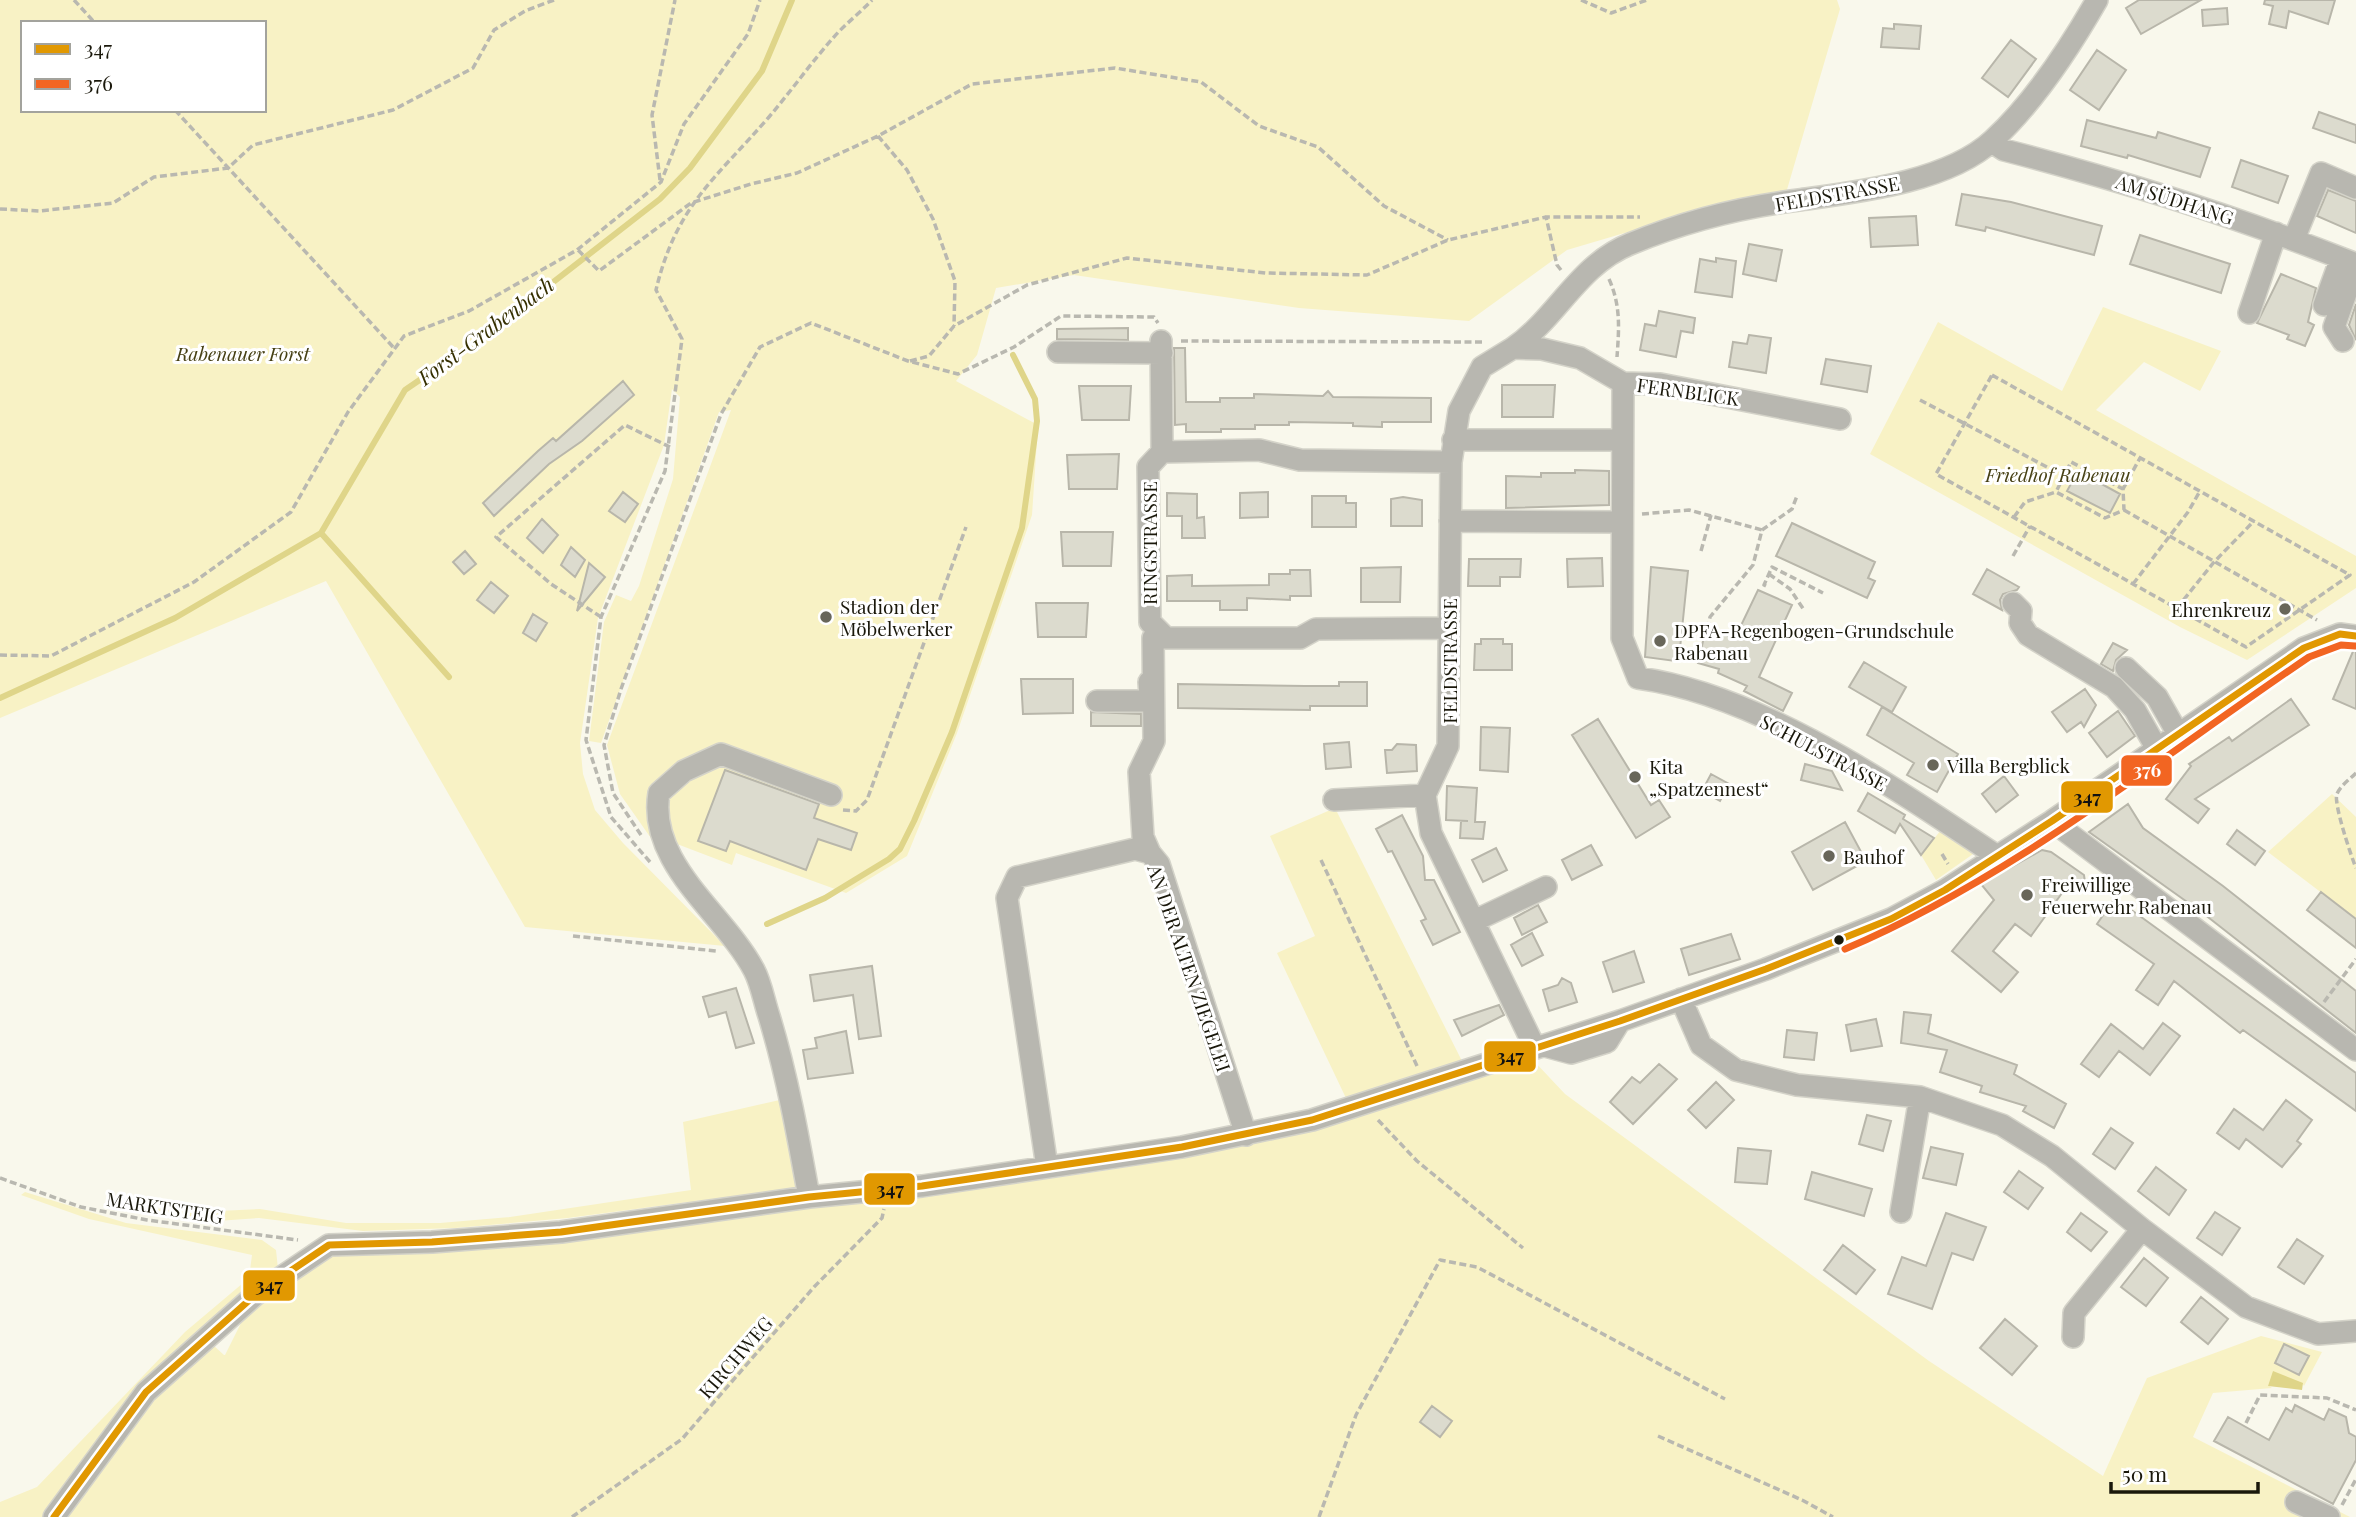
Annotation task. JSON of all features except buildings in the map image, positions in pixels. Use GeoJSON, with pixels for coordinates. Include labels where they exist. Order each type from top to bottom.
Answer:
{"type":"FeatureCollection","features":[{"type":"Feature","properties":{"kind":"street","name":"FELDSTRASSE"},"geometry":{"type":"LineString","coordinates":[[1425,796],[1448,746],[1453,440],[1459,411],[1482,367],[1527,338],[1573,285],[1600,260],[1623,247],[1690,222],[1919,179],[1992,142],[2028,101],[2082,26],[2097,0]]}},
{"type":"Feature","properties":{"kind":"street","name":"AM SÜDHANG"},"geometry":{"type":"LineString","coordinates":[[1992,142],[2004,150],[2094,173],[2285,236],[2351,262]]}},
{"type":"Feature","properties":{"kind":"street"},"geometry":{"type":"LineString","coordinates":[[2249,313],[2285,236],[2321,173],[2356,188]]}},
{"type":"Feature","properties":{"kind":"street"},"geometry":{"type":"LineString","coordinates":[[2324,305],[2351,262]]}},
{"type":"Feature","properties":{"kind":"street"},"geometry":{"type":"LineString","coordinates":[[2343,341],[2334,327],[2351,262]]}},
{"type":"Feature","properties":{"kind":"street"},"geometry":{"type":"LineString","coordinates":[[1058,352],[1161,347],[1162,452],[1259,450],[1300,460],[1451,462]]}},
{"type":"Feature","properties":{"kind":"street","name":"FERNBLICK"},"geometry":{"type":"LineString","coordinates":[[1513,348],[1542,349],[1580,358],[1623,383],[1660,383],[1840,419]]}},
{"type":"Feature","properties":{"kind":"street"},"geometry":{"type":"LineString","coordinates":[[1450,521],[1621,519],[1623,383]]}},
{"type":"Feature","properties":{"kind":"street"},"geometry":{"type":"LineString","coordinates":[[1453,440],[1622,440]]}},
{"type":"Feature","properties":{"kind":"street","name":"RINGSTRASSE"},"geometry":{"type":"LineString","coordinates":[[1162,452],[1149,467],[1148,494],[1150,622],[1156,634],[1166,638],[1300,638],[1316,629],[1448,628]]}},
{"type":"Feature","properties":{"kind":"street","name":"SCHULSTRASSE"},"geometry":{"type":"LineString","coordinates":[[1621,519],[1622,638],[1638,678],[1703,691],[1793,733],[1889,785],[1997,856]]}},
{"type":"Feature","properties":{"kind":"street"},"geometry":{"type":"LineString","coordinates":[[2014,603],[2021,611],[2020,623],[2028,635],[2114,687],[2135,710],[2157,749]]}},
{"type":"Feature","properties":{"kind":"street"},"geometry":{"type":"LineString","coordinates":[[54,1517],[146,1392],[255,1296],[329,1245],[561,1232],[809,1197],[888,1190],[1246,1135],[1365,1104],[1620,1021],[1891,919],[2052,821],[2304,648],[2351,632]]}},
{"type":"Feature","properties":{"kind":"street"},"geometry":{"type":"LineString","coordinates":[[1097,701],[1143,701],[1150,695],[1149,642],[1156,634]]}},
{"type":"Feature","properties":{"kind":"street"},"geometry":{"type":"LineString","coordinates":[[1150,853],[1143,837],[1139,772],[1154,741],[1156,634]]}},
{"type":"Feature","properties":{"kind":"street"},"geometry":{"type":"LineString","coordinates":[[2126,668],[2157,697],[2178,734]]}},
{"type":"Feature","properties":{"kind":"street"},"geometry":{"type":"LineString","coordinates":[[809,1197],[789,1089],[755,970],[676,865],[667,848],[656,808],[659,793],[684,772],[721,754],[831,795]]}},
{"type":"Feature","properties":{"kind":"street"},"geometry":{"type":"LineString","coordinates":[[1334,800],[1425,796],[1431,833],[1539,1047]]}},
{"type":"Feature","properties":{"kind":"street"},"geometry":{"type":"LineString","coordinates":[[2052,821],[2356,1050]]}},
{"type":"Feature","properties":{"kind":"street","name":"AN DER ALTEN ZIEGELEI"},"geometry":{"type":"LineString","coordinates":[[1047,1167],[1007,898],[1017,877],[1135,849],[1150,853],[1159,864],[1246,1135]]}},
{"type":"Feature","properties":{"kind":"street"},"geometry":{"type":"LineString","coordinates":[[1474,921],[1546,887]]}},
{"type":"Feature","properties":{"kind":"street"},"geometry":{"type":"LineString","coordinates":[[1681,999],[1701,1045],[1736,1070],[1797,1084],[1920,1097],[2002,1125],[2052,1156],[2142,1229],[2246,1307],[2318,1334],[2356,1331]]}},
{"type":"Feature","properties":{"kind":"street"},"geometry":{"type":"LineString","coordinates":[[1901,1212],[1920,1097]]}},
{"type":"Feature","properties":{"kind":"street"},"geometry":{"type":"LineString","coordinates":[[2073,1337],[2074,1313],[2142,1229]]}},
{"type":"Feature","properties":{"kind":"street"},"geometry":{"type":"LineString","coordinates":[[2296,1502],[2335,1512]]}},
{"type":"Feature","properties":{"kind":"path"},"geometry":{"type":"LineString","coordinates":[[74,0],[93,21]]}},
{"type":"Feature","properties":{"kind":"path"},"geometry":{"type":"LineString","coordinates":[[0,209],[39,212],[113,202],[154,177],[228,168],[253,145],[393,110],[473,68],[494,30],[525,11],[554,0]]}},
{"type":"Feature","properties":{"kind":"path"},"geometry":{"type":"LineString","coordinates":[[661,182],[652,115],[675,0]]}},
{"type":"Feature","properties":{"kind":"path"},"geometry":{"type":"LineString","coordinates":[[0,655],[51,656],[194,582],[291,512],[348,412],[404,336],[469,311],[577,250],[661,182],[684,124],[748,34],[760,0]]}},
{"type":"Feature","properties":{"kind":"path"},"geometry":{"type":"LineString","coordinates":[[577,250],[599,271],[691,204],[782,102],[833,38],[872,0]]}},
{"type":"Feature","properties":{"kind":"path"},"geometry":{"type":"LineString","coordinates":[[1581,0],[1611,13],[1647,0]]}},
{"type":"Feature","properties":{"kind":"path"},"geometry":{"type":"LineString","coordinates":[[657,870],[611,817],[586,740],[601,617],[664,471],[670,447],[682,339],[656,290],[669,243],[691,204],[751,184],[797,173],[878,136],[972,84],[1115,68],[1201,82],[1259,126],[1318,146],[1384,206],[1448,240]]}},
{"type":"Feature","properties":{"kind":"path"},"geometry":{"type":"LineString","coordinates":[[177,112],[395,349]]}},
{"type":"Feature","properties":{"kind":"path"},"geometry":{"type":"LineString","coordinates":[[878,136],[907,170],[933,219],[955,281],[954,326]]}},
{"type":"Feature","properties":{"kind":"path"},"geometry":{"type":"LineString","coordinates":[[908,361],[929,356],[954,326],[1027,285],[1127,258],[1336,276],[1367,275],[1448,240],[1546,217]]}},
{"type":"Feature","properties":{"kind":"path"},"geometry":{"type":"LineString","coordinates":[[1623,247],[1611,261],[1608,276],[1617,297],[1620,321],[1617,363],[1623,383]]}},
{"type":"Feature","properties":{"kind":"path"},"geometry":{"type":"LineString","coordinates":[[642,837],[613,793],[604,745],[638,639],[722,414],[760,347],[811,323],[908,361],[957,373],[1014,347],[1061,316],[1154,317],[1159,325],[1161,347],[1452,341],[1496,342],[1513,348]]}},
{"type":"Feature","properties":{"kind":"path"},"geometry":{"type":"LineString","coordinates":[[1992,375],[2140,458],[2350,575],[2246,647],[1937,474],[1992,375]]}},
{"type":"Feature","properties":{"kind":"path"},"geometry":{"type":"LineString","coordinates":[[1920,400],[2064,476]]}},
{"type":"Feature","properties":{"kind":"path"},"geometry":{"type":"LineString","coordinates":[[601,617],[551,584],[496,537],[625,425],[670,447]]}},
{"type":"Feature","properties":{"kind":"path"},"geometry":{"type":"LineString","coordinates":[[2124,510],[2123,489],[2140,458]]}},
{"type":"Feature","properties":{"kind":"path"},"geometry":{"type":"LineString","coordinates":[[2014,517],[2025,502],[2056,492],[2071,462],[2123,489]]}},
{"type":"Feature","properties":{"kind":"path"},"geometry":{"type":"LineString","coordinates":[[2133,584],[2200,491]]}},
{"type":"Feature","properties":{"kind":"path"},"geometry":{"type":"LineString","coordinates":[[2056,492],[2105,518],[2124,510]]}},
{"type":"Feature","properties":{"kind":"path"},"geometry":{"type":"LineString","coordinates":[[1708,629],[1710,617],[1753,565],[1762,530],[1792,509],[1797,496]]}},
{"type":"Feature","properties":{"kind":"path"},"geometry":{"type":"LineString","coordinates":[[1621,519],[1689,510],[1762,530]]}},
{"type":"Feature","properties":{"kind":"path"},"geometry":{"type":"LineString","coordinates":[[2124,510],[2301,611],[2351,632]]}},
{"type":"Feature","properties":{"kind":"path"},"geometry":{"type":"LineString","coordinates":[[1701,551],[1711,515]]}},
{"type":"Feature","properties":{"kind":"path"},"geometry":{"type":"LineString","coordinates":[[2176,608],[2214,562],[2253,522]]}},
{"type":"Feature","properties":{"kind":"path"},"geometry":{"type":"LineString","coordinates":[[2013,556],[2030,526]]}},
{"type":"Feature","properties":{"kind":"path"},"geometry":{"type":"LineString","coordinates":[[831,795],[842,810],[856,811],[867,800],[967,527]]}},
{"type":"Feature","properties":{"kind":"path"},"geometry":{"type":"LineString","coordinates":[[1766,586],[1772,567],[1823,593]]}},
{"type":"Feature","properties":{"kind":"path"},"geometry":{"type":"LineString","coordinates":[[1769,574],[1790,589],[1804,610]]}},
{"type":"Feature","properties":{"kind":"path"},"geometry":{"type":"LineString","coordinates":[[2356,773],[2337,793],[2336,799],[2356,868]]}},
{"type":"Feature","properties":{"kind":"path"},"geometry":{"type":"LineString","coordinates":[[1321,860],[1425,1084]]}},
{"type":"Feature","properties":{"kind":"path"},"geometry":{"type":"LineString","coordinates":[[573,936],[727,953],[739,949]]}},
{"type":"Feature","properties":{"kind":"path"},"geometry":{"type":"LineString","coordinates":[[2312,1017],[2356,959]]}},
{"type":"Feature","properties":{"kind":"path"},"geometry":{"type":"LineString","coordinates":[[1365,1104],[1417,1161],[1523,1248]]}},
{"type":"Feature","properties":{"kind":"path","name":"MARKTSTEIG"},"geometry":{"type":"LineString","coordinates":[[0,1178],[81,1207],[147,1220],[329,1245]]}},
{"type":"Feature","properties":{"kind":"path","name":"KIRCHWEG"},"geometry":{"type":"LineString","coordinates":[[572,1517],[682,1439],[814,1287],[882,1218],[888,1190]]}},
{"type":"Feature","properties":{"kind":"path"},"geometry":{"type":"LineString","coordinates":[[1319,1517],[1356,1415],[1440,1260],[1477,1267],[1725,1399]]}},
{"type":"Feature","properties":{"kind":"path"},"geometry":{"type":"LineString","coordinates":[[2246,1423],[2260,1395],[2327,1398],[2356,1410]]}},
{"type":"Feature","properties":{"kind":"path"},"geometry":{"type":"LineString","coordinates":[[1658,1436],[1802,1500],[1833,1517]]}},
{"type":"Feature","properties":{"kind":"path"},"geometry":{"type":"LineString","coordinates":[[2335,1512],[2356,1479]]}},
{"type":"Feature","properties":{"kind":"green space","name":"Rabenauer Forst"},"geometry":{"type":"Polygon","coordinates":[[[0,0],[1837,0],[1840,9],[1786,193],[1665,221],[1567,250],[1469,321],[1299,308],[1074,275],[996,288],[977,355],[956,381],[1038,425],[1032,515],[957,733],[907,856],[846,893],[736,853],[732,865],[677,844],[660,851],[620,794],[607,745],[731,410],[719,412],[601,743],[589,741],[604,622],[616,595],[631,601],[639,586],[673,479],[680,397],[672,389],[664,445],[598,618],[580,743],[583,774],[595,810],[623,843],[725,946],[525,927],[326,581],[0,718],[0,0]]]}},
{"type":"Feature","properties":{"kind":"green space","name":"Friedhof Rabenau"},"geometry":{"type":"Polygon","coordinates":[[[2103,307],[2221,351],[2200,391],[2144,362],[2096,410],[2356,556],[2356,588],[2247,660],[2180,627],[1870,454],[1938,322],[2062,391],[2103,307]]]}},
{"type":"Feature","properties":{"kind":"green space"},"geometry":{"type":"Polygon","coordinates":[[[2332,794],[2356,817],[2356,919],[2268,852],[2332,794]]]}},
{"type":"Feature","properties":{"kind":"green space"},"geometry":{"type":"Polygon","coordinates":[[[1335,808],[1471,1079],[1533,1060],[1565,1094],[1929,1361],[2103,1476],[2147,1378],[2261,1336],[2322,1352],[2304,1386],[2302,1383],[2268,1385],[2272,1388],[2213,1393],[2193,1437],[2350,1517],[0,1517],[0,1502],[37,1487],[185,1332],[249,1278],[252,1255],[89,1219],[21,1195],[25,1192],[126,1223],[262,1240],[276,1250],[278,1269],[329,1245],[695,1213],[688,1202],[568,1218],[455,1228],[363,1231],[259,1218],[203,1222],[101,1205],[196,1212],[260,1209],[346,1223],[440,1223],[510,1217],[691,1190],[683,1122],[784,1099],[803,1181],[797,1191],[694,1201],[696,1213],[936,1192],[1055,1178],[1220,1150],[1354,1115],[1277,953],[1315,936],[1270,836],[1335,808]],[[246,1313],[213,1345],[225,1355],[246,1313]]]}},
{"type":"Feature","properties":{"kind":"green space"},"geometry":{"type":"Polygon","coordinates":[[[1941,830],[1976,852],[1936,880],[1921,855],[1941,830]]]}},
{"type":"Feature","properties":{"kind":"shaded area"},"geometry":{"type":"Polygon","coordinates":[[[2273,1371],[2303,1383],[2302,1390],[2268,1386],[2273,1371]]]}},
{"type":"Feature","properties":{"kind":"waterway","name":"Forst-Grabenbach"},"geometry":{"type":"LineString","coordinates":[[0,698],[175,618],[321,533],[405,390],[484,336],[660,199],[690,168],[762,71],[792,0]]}},
{"type":"Feature","properties":{"kind":"waterway"},"geometry":{"type":"LineString","coordinates":[[767,924],[825,898],[889,859],[900,849],[914,821],[952,732],[1022,528],[1037,421],[1035,399],[1013,355]]}},
{"type":"Feature","properties":{"kind":"waterway"},"geometry":{"type":"LineString","coordinates":[[321,533],[449,677]]}},
{"type":"Feature","properties":{"kind":"transit line","name":"347"},"geometry":{"type":"LineString","coordinates":[[54,1517],[146,1392],[255,1295],[329,1245],[432,1242],[561,1232],[809,1197],[922,1186],[1182,1147],[1312,1120],[1620,1021],[1766,969],[1891,919],[1945,890],[2052,821],[2304,648],[2340,634],[2356,636]]}},
{"type":"Feature","properties":{"kind":"transit line","name":"376"},"geometry":{"type":"LineString","coordinates":[[1845,949],[1906,921],[2025,853],[2309,657],[2341,645],[2355,646]]}},
{"type":"Feature","properties":{"kind":"place","name":"Ehrenkreuz"},"geometry":{"type":"Point","coordinates":[2285,609]}},
{"type":"Feature","properties":{"kind":"place","name":"Stadion der Möbelwerker"},"geometry":{"type":"Point","coordinates":[826,617]}},
{"type":"Feature","properties":{"kind":"place","name":"DPFA-Regenbogen-Grundschule Rabenau"},"geometry":{"type":"Point","coordinates":[1660,641]}},
{"type":"Feature","properties":{"kind":"place","name":"Villa Bergblick"},"geometry":{"type":"Point","coordinates":[1933,765]}},
{"type":"Feature","properties":{"kind":"place","name":"Kita „Spatzennest“"},"geometry":{"type":"Point","coordinates":[1635,777]}},
{"type":"Feature","properties":{"kind":"place","name":"Bauhof"},"geometry":{"type":"Point","coordinates":[1829,856]}},
{"type":"Feature","properties":{"kind":"place","name":"Freiwillige Feuerwehr Rabenau"},"geometry":{"type":"Point","coordinates":[2027,895]}}]}
